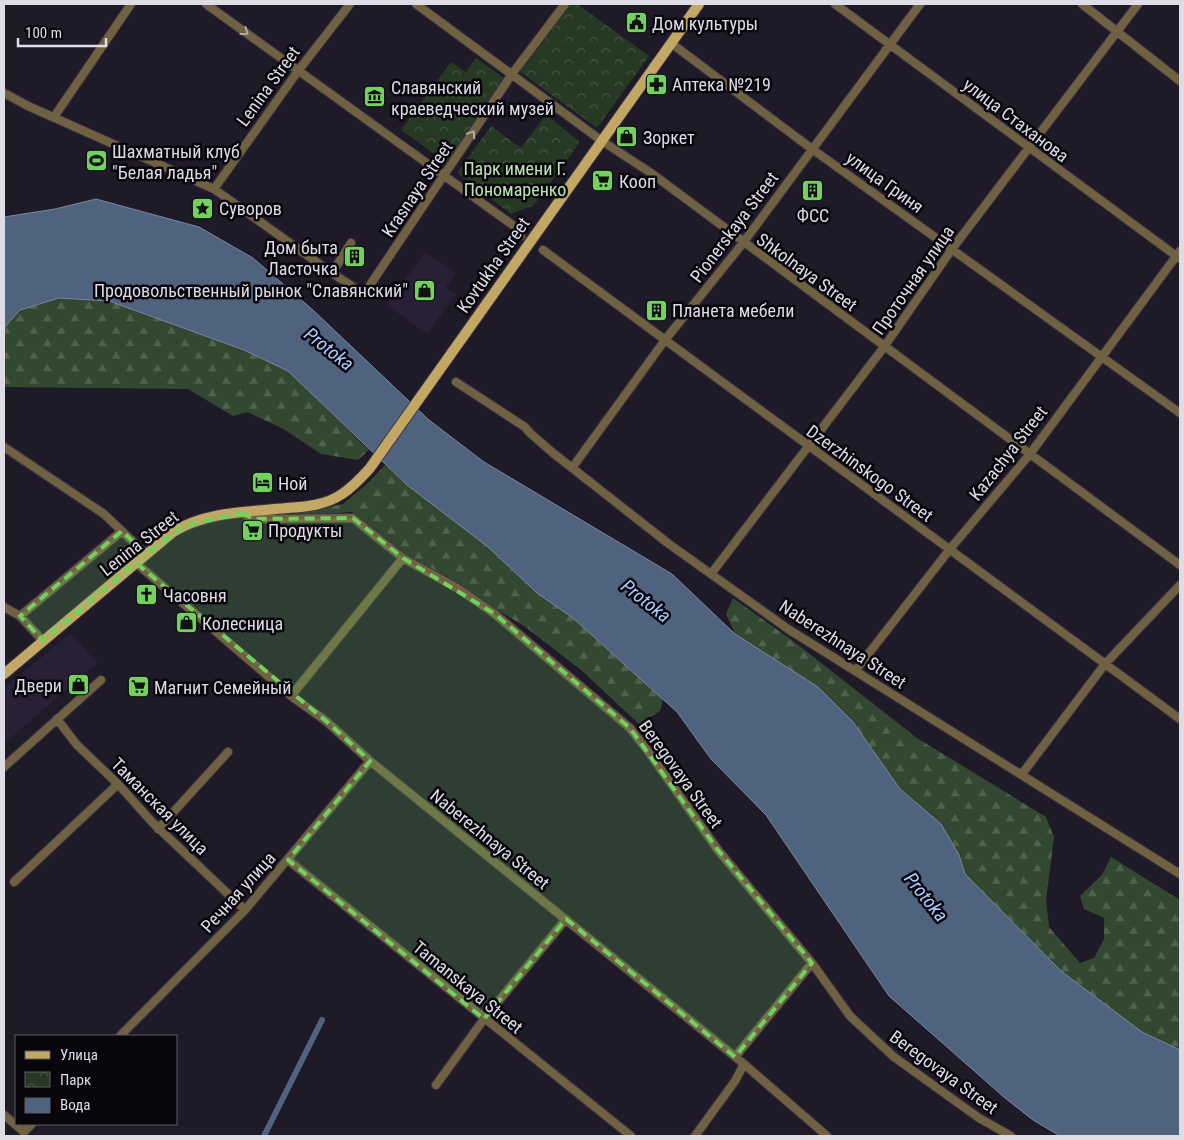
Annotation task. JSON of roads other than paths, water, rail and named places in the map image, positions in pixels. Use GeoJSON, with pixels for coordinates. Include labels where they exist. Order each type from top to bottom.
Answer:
{"type":"FeatureCollection","features":[{"type":"Feature","properties":{"kind":"main road","name":"Kovtukha Street"},"geometry":{"type":"LineString","coordinates":[[370,468],[699,4]]}},
{"type":"Feature","properties":{"kind":"main road","name":"Lenina Street"},"geometry":{"type":"LineString","coordinates":[[4,674],[146,554],[184,525],[209,517],[308,506],[330,500],[355,485],[370,468]]}},
{"type":"Feature","properties":{"kind":"street"},"geometry":{"type":"LineString","coordinates":[[54,117],[131,4]]}},
{"type":"Feature","properties":{"kind":"street"},"geometry":{"type":"LineString","coordinates":[[206,4],[445,174],[514,226],[521,236]]}},
{"type":"Feature","properties":{"kind":"street","name":"Lenina Street"},"geometry":{"type":"LineString","coordinates":[[214,189],[298,71],[350,4]]}},
{"type":"Feature","properties":{"kind":"street","name":"Shkolnaya Street"},"geometry":{"type":"LineString","coordinates":[[416,4],[602,141],[651,173],[1180,565]]}},
{"type":"Feature","properties":{"kind":"street","name":"Krasnaya Street"},"geometry":{"type":"LineString","coordinates":[[332,273],[364,294],[512,74],[565,4]]}},
{"type":"Feature","properties":{"kind":"street","name":"улица Стаханова"},"geometry":{"type":"LineString","coordinates":[[835,4],[890,43],[1030,149],[1179,256]]}},
{"type":"Feature","properties":{"kind":"street","name":"Pionerskaya Street"},"geometry":{"type":"LineString","coordinates":[[572,468],[665,340],[743,243],[920,4]]}},
{"type":"Feature","properties":{"kind":"street"},"geometry":{"type":"LineString","coordinates":[[1082,4],[1118,30],[1180,80]]}},
{"type":"Feature","properties":{"kind":"street","name":"Проточная улица"},"geometry":{"type":"LineString","coordinates":[[712,574],[884,347],[952,249],[1030,149],[1138,4]]}},
{"type":"Feature","properties":{"kind":"street","name":"улица Гриня"},"geometry":{"type":"LineString","coordinates":[[671,43],[812,149],[1180,414]]}},
{"type":"Feature","properties":{"kind":"street"},"geometry":{"type":"LineString","coordinates":[[4,93],[214,189],[332,273],[351,243]]}},
{"type":"Feature","properties":{"kind":"street","name":"Dzerzhinskogo Street"},"geometry":{"type":"LineString","coordinates":[[543,250],[1180,718]]}},
{"type":"Feature","properties":{"kind":"street","name":"Kazachya Street"},"geometry":{"type":"LineString","coordinates":[[855,671],[950,549],[1030,454],[1100,356],[1179,256]]}},
{"type":"Feature","properties":{"kind":"street","name":"Naberezhnaya Street"},"geometry":{"type":"LineString","coordinates":[[456,382],[526,427],[530,434],[572,468],[788,629],[1180,874]]}},
{"type":"Feature","properties":{"kind":"street"},"geometry":{"type":"LineString","coordinates":[[4,447],[104,514],[146,554]]}},
{"type":"Feature","properties":{"kind":"street","name":"Beregovaya Street"},"geometry":{"type":"LineString","coordinates":[[242,513],[254,519],[353,518],[404,558],[459,588],[495,614],[630,728],[718,850],[812,963],[850,1016],[878,1044],[979,1118],[1011,1136]]}},
{"type":"Feature","properties":{"kind":"street"},"geometry":{"type":"LineString","coordinates":[[20,616],[122,531]]}},
{"type":"Feature","properties":{"kind":"street"},"geometry":{"type":"LineString","coordinates":[[292,696],[404,558]]}},
{"type":"Feature","properties":{"kind":"street","name":"Naberezhnaya Street"},"geometry":{"type":"LineString","coordinates":[[136,563],[292,696],[326,721],[370,761],[744,1064],[827,1136]]}},
{"type":"Feature","properties":{"kind":"street"},"geometry":{"type":"LineString","coordinates":[[1022,774],[1105,664],[1180,584]]}},
{"type":"Feature","properties":{"kind":"street"},"geometry":{"type":"LineString","coordinates":[[4,608],[20,616],[43,641]]}},
{"type":"Feature","properties":{"kind":"street"},"geometry":{"type":"LineString","coordinates":[[4,766],[101,680]]}},
{"type":"Feature","properties":{"kind":"street","name":"Таманская улица"},"geometry":{"type":"LineString","coordinates":[[57,719],[77,745],[118,784],[158,828],[245,910]]}},
{"type":"Feature","properties":{"kind":"street"},"geometry":{"type":"LineString","coordinates":[[158,828],[228,752]]}},
{"type":"Feature","properties":{"kind":"street","name":"Речная улица"},"geometry":{"type":"LineString","coordinates":[[121,1035],[245,910],[370,761]]}},
{"type":"Feature","properties":{"kind":"street"},"geometry":{"type":"LineString","coordinates":[[14,882],[118,784]]}},
{"type":"Feature","properties":{"kind":"street","name":"Tamanskaya Street"},"geometry":{"type":"LineString","coordinates":[[288,860],[630,1136]]}},
{"type":"Feature","properties":{"kind":"street"},"geometry":{"type":"LineString","coordinates":[[436,1084],[484,1019],[566,919]]}},
{"type":"Feature","properties":{"kind":"street"},"geometry":{"type":"LineString","coordinates":[[735,1057],[812,963]]}},
{"type":"Feature","properties":{"kind":"street"},"geometry":{"type":"LineString","coordinates":[[695,1136],[736,1082],[744,1064]]}},
{"type":"Feature","properties":{"kind":"street"},"geometry":{"type":"LineString","coordinates":[[4,1114],[24,1134]]}},
{"type":"Feature","properties":{"kind":"water","name":"Protoka"},"geometry":{"type":"Polygon","coordinates":[[[96,199],[199,227],[253,258],[314,311],[429,420],[484,462],[672,574],[735,634],[818,687],[853,722],[900,789],[941,824],[959,855],[965,874],[1061,971],[1142,1032],[1180,1050],[1180,1136],[1060,1136],[1033,1120],[1005,1098],[889,996],[766,815],[711,759],[677,712],[573,618],[537,593],[488,547],[407,485],[288,371],[244,350],[109,301],[59,298],[20,310],[4,328],[4,217],[55,209],[96,199]]]}},
{"type":"Feature","properties":{"kind":"waterway"},"geometry":{"type":"LineString","coordinates":[[264,1136],[322,1020]]}},
{"type":"Feature","properties":{"kind":"place","name":"Дом культуры"},"geometry":{"type":"Point","coordinates":[636,23]}},
{"type":"Feature","properties":{"kind":"place","name":"Аптека №219"},"geometry":{"type":"Point","coordinates":[656,84]}},
{"type":"Feature","properties":{"kind":"place","name":"Славянский краеведческий музей"},"geometry":{"type":"Point","coordinates":[375,97]}},
{"type":"Feature","properties":{"kind":"place","name":"Зоркет"},"geometry":{"type":"Point","coordinates":[627,137]}},
{"type":"Feature","properties":{"kind":"place","name":"Шахматный клуб \"Белая ладья\""},"geometry":{"type":"Point","coordinates":[96,161]}},
{"type":"Feature","properties":{"kind":"place","name":"Кооп"},"geometry":{"type":"Point","coordinates":[603,181]}},
{"type":"Feature","properties":{"kind":"place","name":"ФСС"},"geometry":{"type":"Point","coordinates":[813,190]}},
{"type":"Feature","properties":{"kind":"place","name":"Суворов"},"geometry":{"type":"Point","coordinates":[203,208]}},
{"type":"Feature","properties":{"kind":"place","name":"Дом быта Ласточка"},"geometry":{"type":"Point","coordinates":[354,257]}},
{"type":"Feature","properties":{"kind":"place","name":"Продовольственный рынок \"Славянский\""},"geometry":{"type":"Point","coordinates":[424,290]}},
{"type":"Feature","properties":{"kind":"place","name":"Планета мебели"},"geometry":{"type":"Point","coordinates":[656,310]}},
{"type":"Feature","properties":{"kind":"place","name":"Ной"},"geometry":{"type":"Point","coordinates":[262,483]}},
{"type":"Feature","properties":{"kind":"place","name":"Продукты"},"geometry":{"type":"Point","coordinates":[252,530]}},
{"type":"Feature","properties":{"kind":"place","name":"Часовня"},"geometry":{"type":"Point","coordinates":[147,595]}},
{"type":"Feature","properties":{"kind":"place","name":"Колесница"},"geometry":{"type":"Point","coordinates":[186,623]}},
{"type":"Feature","properties":{"kind":"place","name":"Двери"},"geometry":{"type":"Point","coordinates":[78,685]}},
{"type":"Feature","properties":{"kind":"place","name":"Магнит Семейный"},"geometry":{"type":"Point","coordinates":[138,687]}},
{"type":"Feature","properties":{"kind":"park label","name":"Парк имени Г. Пономаренко"},"geometry":{"type":"Point","coordinates":[515,178]}}]}
